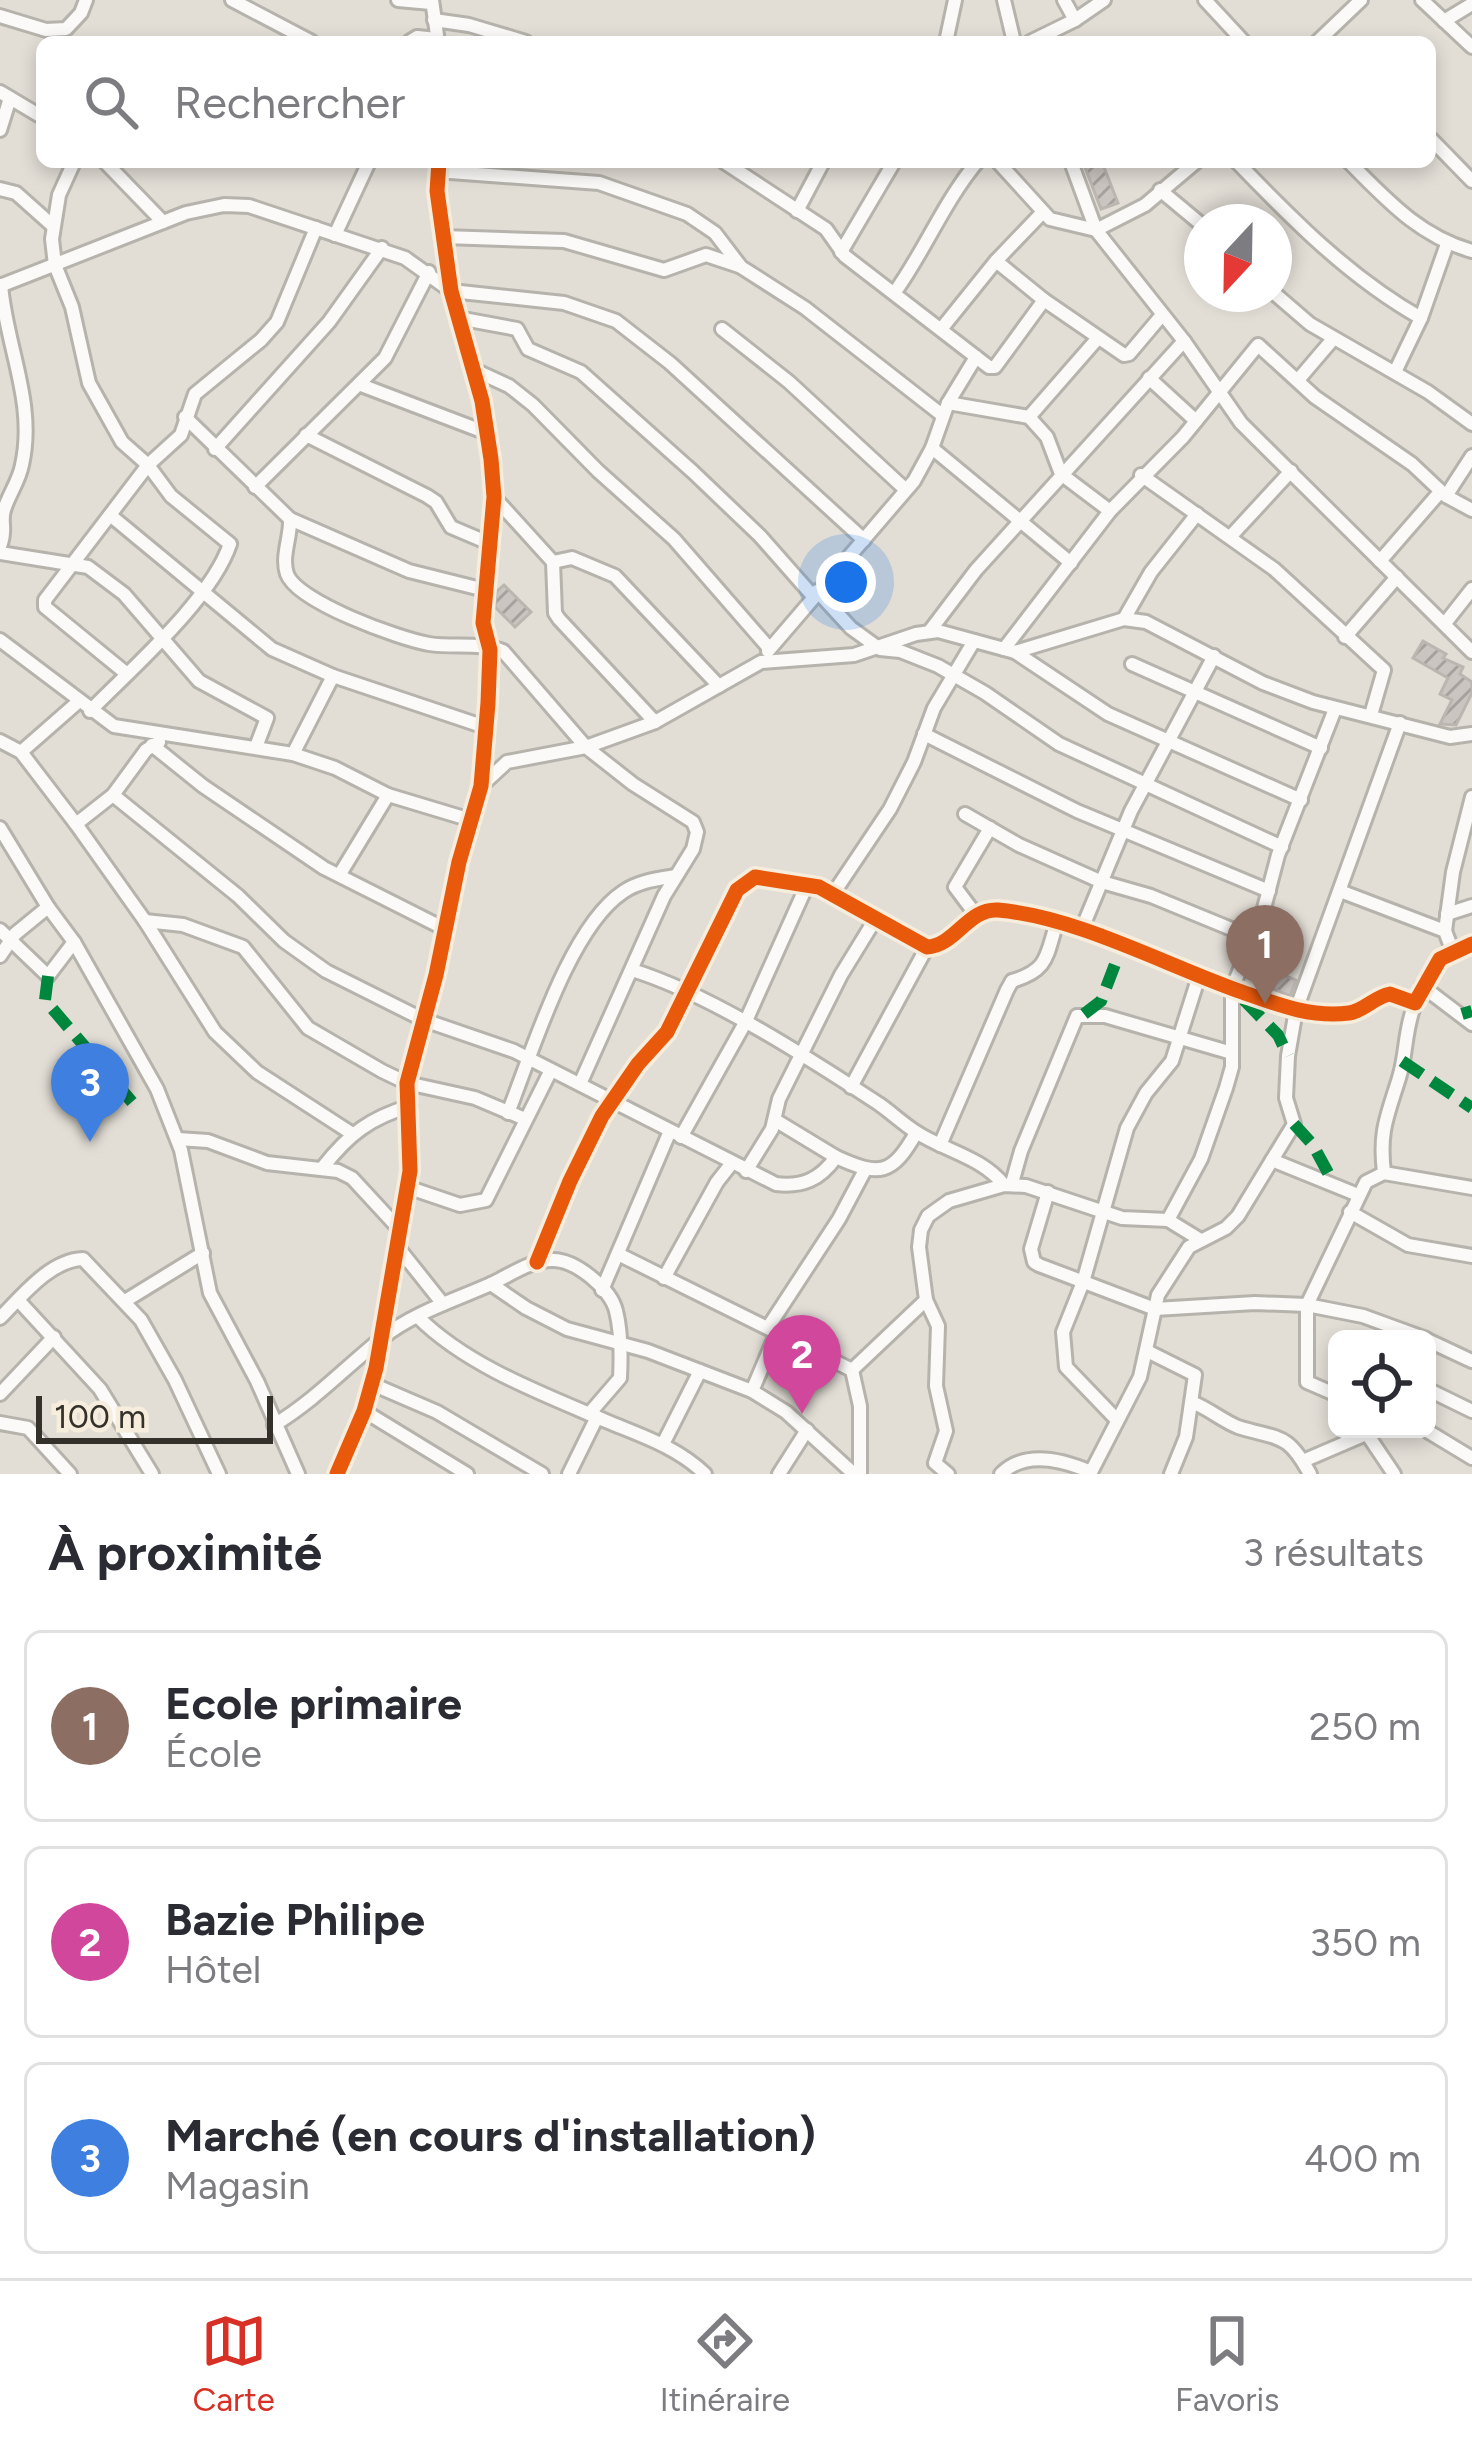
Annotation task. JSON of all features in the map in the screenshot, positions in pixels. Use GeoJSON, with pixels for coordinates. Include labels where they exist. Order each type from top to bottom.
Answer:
{"type":"FeatureCollection","features":[{"type":"Feature","properties":{"kind":"street"},"geometry":{"type":"LineString","coordinates":[[0,16],[46,30],[66,29],[86,0]]}},
{"type":"Feature","properties":{"kind":"street"},"geometry":{"type":"LineString","coordinates":[[232,0],[301,36]]}},
{"type":"Feature","properties":{"kind":"street"},"geometry":{"type":"LineString","coordinates":[[398,0],[431,2],[437,36]]}},
{"type":"Feature","properties":{"kind":"street"},"geometry":{"type":"LineString","coordinates":[[947,36],[955,0]]}},
{"type":"Feature","properties":{"kind":"street"},"geometry":{"type":"LineString","coordinates":[[1004,0],[1013,36]]}},
{"type":"Feature","properties":{"kind":"street"},"geometry":{"type":"LineString","coordinates":[[1064,0],[1075,20]]}},
{"type":"Feature","properties":{"kind":"street"},"geometry":{"type":"LineString","coordinates":[[1042,36],[1104,0]]}},
{"type":"Feature","properties":{"kind":"street"},"geometry":{"type":"LineString","coordinates":[[1329,36],[1361,0]]}},
{"type":"Feature","properties":{"kind":"street"},"geometry":{"type":"LineString","coordinates":[[1423,0],[1472,47]]}},
{"type":"Feature","properties":{"kind":"street"},"geometry":{"type":"LineString","coordinates":[[1212,2],[1239,36]]}},
{"type":"Feature","properties":{"kind":"street"},"geometry":{"type":"LineString","coordinates":[[1444,21],[1472,4]]}},
{"type":"Feature","properties":{"kind":"street"},"geometry":{"type":"LineString","coordinates":[[434,20],[506,36]]}},
{"type":"Feature","properties":{"kind":"street"},"geometry":{"type":"LineString","coordinates":[[0,130],[5,95],[36,113]]}},
{"type":"Feature","properties":{"kind":"street"},"geometry":{"type":"LineString","coordinates":[[1436,144],[1472,181]]}},
{"type":"Feature","properties":{"kind":"street"},"geometry":{"type":"LineString","coordinates":[[71,168],[53,226],[55,265],[72,307],[88,383],[122,442],[148,465],[171,496],[230,544],[162,640],[90,712]]}},
{"type":"Feature","properties":{"kind":"street"},"geometry":{"type":"LineString","coordinates":[[111,168],[164,222]]}},
{"type":"Feature","properties":{"kind":"street"},"geometry":{"type":"LineString","coordinates":[[335,235],[366,168]]}},
{"type":"Feature","properties":{"kind":"street"},"geometry":{"type":"LineString","coordinates":[[337,1474],[364,1411],[382,1338],[407,1187],[407,1083],[481,786],[488,646],[483,623],[494,496],[487,433],[451,291],[438,168]]}},
{"type":"Feature","properties":{"kind":"street"},"geometry":{"type":"LineString","coordinates":[[447,168],[599,183],[687,214],[715,232],[741,267]]}},
{"type":"Feature","properties":{"kind":"street"},"geometry":{"type":"LineString","coordinates":[[561,180],[562,168]]}},
{"type":"Feature","properties":{"kind":"street"},"geometry":{"type":"LineString","coordinates":[[733,168],[826,229],[841,252],[994,367],[1044,300]]}},
{"type":"Feature","properties":{"kind":"street"},"geometry":{"type":"LineString","coordinates":[[746,176],[751,168]]}},
{"type":"Feature","properties":{"kind":"street"},"geometry":{"type":"LineString","coordinates":[[796,211],[820,168]]}},
{"type":"Feature","properties":{"kind":"street"},"geometry":{"type":"LineString","coordinates":[[841,252],[890,168]]}},
{"type":"Feature","properties":{"kind":"street"},"geometry":{"type":"LineString","coordinates":[[895,292],[972,168]]}},
{"type":"Feature","properties":{"kind":"street"},"geometry":{"type":"LineString","coordinates":[[1003,168],[1042,213],[1061,223],[1096,230],[1145,205],[1188,168]]}},
{"type":"Feature","properties":{"kind":"street"},"geometry":{"type":"LineString","coordinates":[[1073,168],[1096,230],[1184,340],[1241,423],[1472,652]]}},
{"type":"Feature","properties":{"kind":"street"},"geometry":{"type":"LineString","coordinates":[[1243,168],[1347,267],[1384,297],[1421,318]]}},
{"type":"Feature","properties":{"kind":"street"},"geometry":{"type":"LineString","coordinates":[[1355,168],[1403,217],[1447,244],[1468,250],[1472,232]]}},
{"type":"Feature","properties":{"kind":"street"},"geometry":{"type":"LineString","coordinates":[[0,189],[16,194],[53,226]]}},
{"type":"Feature","properties":{"kind":"street"},"geometry":{"type":"LineString","coordinates":[[1160,190],[1184,210]]}},
{"type":"Feature","properties":{"kind":"street"},"geometry":{"type":"LineString","coordinates":[[256,747],[267,718],[199,682],[103,576],[88,567],[0,549],[6,530],[3,512],[23,463],[26,416],[3,317],[1,285],[164,222],[224,205],[249,206],[382,248],[429,272],[451,291],[564,302],[616,321],[670,363],[864,540]]}},
{"type":"Feature","properties":{"kind":"street"},"geometry":{"type":"LineString","coordinates":[[942,328],[1042,213]]}},
{"type":"Feature","properties":{"kind":"street"},"geometry":{"type":"LineString","coordinates":[[127,674],[45,607],[46,600],[148,465],[181,435],[195,394],[277,322],[316,228]]}},
{"type":"Feature","properties":{"kind":"street"},"geometry":{"type":"LineString","coordinates":[[444,238],[563,241],[664,270],[706,255],[741,267],[945,409],[1029,417],[1047,437],[1060,474],[1110,511]]}},
{"type":"Feature","properties":{"kind":"street"},"geometry":{"type":"LineString","coordinates":[[1395,372],[1421,318],[1447,244]]}},
{"type":"Feature","properties":{"kind":"street"},"geometry":{"type":"LineString","coordinates":[[215,448],[329,322],[382,248]]}},
{"type":"Feature","properties":{"kind":"street"},"geometry":{"type":"LineString","coordinates":[[996,261],[1098,338],[1129,354],[1162,315]]}},
{"type":"Feature","properties":{"kind":"street"},"geometry":{"type":"LineString","coordinates":[[256,487],[362,385],[396,344],[429,272]]}},
{"type":"Feature","properties":{"kind":"street"},"geometry":{"type":"LineString","coordinates":[[1292,306],[1333,339],[1395,372],[1472,424]]}},
{"type":"Feature","properties":{"kind":"street"},"geometry":{"type":"LineString","coordinates":[[458,318],[518,328],[528,349],[581,372],[760,536],[851,628],[880,650],[900,651],[954,675],[1046,736],[1282,847]]}},
{"type":"Feature","properties":{"kind":"street"},"geometry":{"type":"LineString","coordinates":[[722,329],[789,382],[906,490]]}},
{"type":"Feature","properties":{"kind":"street"},"geometry":{"type":"LineString","coordinates":[[1029,417],[1098,338]]}},
{"type":"Feature","properties":{"kind":"street"},"geometry":{"type":"LineString","coordinates":[[1298,380],[1333,339]]}},
{"type":"Feature","properties":{"kind":"street"},"geometry":{"type":"LineString","coordinates":[[929,632],[976,570],[1184,340]]}},
{"type":"Feature","properties":{"kind":"street"},"geometry":{"type":"LineString","coordinates":[[1010,650],[1110,511],[1196,421],[1258,345],[1364,435],[1412,464],[1443,494],[1472,509]]}},
{"type":"Feature","properties":{"kind":"street"},"geometry":{"type":"LineString","coordinates":[[761,662],[814,593],[906,490],[976,357]]}},
{"type":"Feature","properties":{"kind":"street"},"geometry":{"type":"LineString","coordinates":[[472,369],[509,386],[533,405],[674,539],[769,648]]}},
{"type":"Feature","properties":{"kind":"street"},"geometry":{"type":"LineString","coordinates":[[1149,378],[1196,421]]}},
{"type":"Feature","properties":{"kind":"street"},"geometry":{"type":"LineString","coordinates":[[362,385],[487,433]]}},
{"type":"Feature","properties":{"kind":"street"},"geometry":{"type":"LineString","coordinates":[[185,417],[290,519],[409,571],[485,590]]}},
{"type":"Feature","properties":{"kind":"street"},"geometry":{"type":"LineString","coordinates":[[306,435],[427,496],[452,527],[491,544]]}},
{"type":"Feature","properties":{"kind":"street"},"geometry":{"type":"LineString","coordinates":[[932,448],[1071,562]]}},
{"type":"Feature","properties":{"kind":"street"},"geometry":{"type":"LineString","coordinates":[[1380,561],[1472,456]]}},
{"type":"Feature","properties":{"kind":"street"},"geometry":{"type":"LineString","coordinates":[[1231,536],[1291,471]]}},
{"type":"Feature","properties":{"kind":"street"},"geometry":{"type":"LineString","coordinates":[[1141,475],[1274,569],[1386,673],[1371,715]]}},
{"type":"Feature","properties":{"kind":"street"},"geometry":{"type":"LineString","coordinates":[[494,496],[553,562],[555,613],[655,722]]}},
{"type":"Feature","properties":{"kind":"street"},"geometry":{"type":"LineString","coordinates":[[1124,619],[1151,572],[1197,514]]}},
{"type":"Feature","properties":{"kind":"street"},"geometry":{"type":"LineString","coordinates":[[110,515],[272,649],[333,676],[485,727]]}},
{"type":"Feature","properties":{"kind":"street"},"geometry":{"type":"LineString","coordinates":[[290,519],[285,557],[293,584],[339,613],[401,637],[428,644],[488,646],[511,657],[586,747],[693,822],[698,832],[693,849],[676,876],[580,1084]]}},
{"type":"Feature","properties":{"kind":"street"},"geometry":{"type":"LineString","coordinates":[[553,562],[572,558],[615,576],[719,686]]}},
{"type":"Feature","properties":{"kind":"street"},"geometry":{"type":"LineString","coordinates":[[1345,638],[1397,578]]}},
{"type":"Feature","properties":{"kind":"street"},"geometry":{"type":"LineString","coordinates":[[1446,622],[1472,589]]}},
{"type":"Feature","properties":{"kind":"street"},"geometry":{"type":"LineString","coordinates":[[1010,650],[1124,619],[1146,622],[1264,682],[1335,709],[1450,737],[1472,734]]}},
{"type":"Feature","properties":{"kind":"street"},"geometry":{"type":"LineString","coordinates":[[481,786],[508,762],[586,747],[655,722],[761,662],[854,656],[929,632],[1010,650],[1108,714],[1301,800]]}},
{"type":"Feature","properties":{"kind":"street"},"geometry":{"type":"LineString","coordinates":[[0,640],[114,726],[293,754],[335,768],[388,795],[471,820]]}},
{"type":"Feature","properties":{"kind":"street"},"geometry":{"type":"LineString","coordinates":[[833,894],[890,809],[974,640]]}},
{"type":"Feature","properties":{"kind":"street"},"geometry":{"type":"LineString","coordinates":[[1081,931],[1121,831],[1214,656]]}},
{"type":"Feature","properties":{"kind":"street"},"geometry":{"type":"LineString","coordinates":[[1132,664],[1322,748]]}},
{"type":"Feature","properties":{"kind":"street"},"geometry":{"type":"LineString","coordinates":[[293,754],[333,676]]}},
{"type":"Feature","properties":{"kind":"street"},"geometry":{"type":"LineString","coordinates":[[21,752],[78,702]]}},
{"type":"Feature","properties":{"kind":"street"},"geometry":{"type":"LineString","coordinates":[[1168,1220],[1201,1159],[1226,1088],[1232,1053],[1232,988],[1335,709]]}},
{"type":"Feature","properties":{"kind":"street"},"geometry":{"type":"LineString","coordinates":[[1001,1474],[1010,1466],[1048,1459],[1091,1473],[1140,1377],[1158,1295],[1199,1239],[1226,1228],[1238,1216],[1294,1124],[1286,1098],[1296,1010],[1400,723]]}},
{"type":"Feature","properties":{"kind":"street"},"geometry":{"type":"LineString","coordinates":[[924,734],[1121,831],[1269,891]]}},
{"type":"Feature","properties":{"kind":"street"},"geometry":{"type":"LineString","coordinates":[[76,824],[113,795],[152,746],[172,736]]}},
{"type":"Feature","properties":{"kind":"street"},"geometry":{"type":"LineString","coordinates":[[0,741],[21,752],[76,824],[215,1032],[256,1072],[351,1133]]}},
{"type":"Feature","properties":{"kind":"street"},"geometry":{"type":"LineString","coordinates":[[152,746],[324,868],[445,928]]}},
{"type":"Feature","properties":{"kind":"street"},"geometry":{"type":"LineString","coordinates":[[113,795],[326,971],[424,1020],[497,1043],[776,1184],[798,1187],[828,1169],[836,1157]]}},
{"type":"Feature","properties":{"kind":"street"},"geometry":{"type":"LineString","coordinates":[[340,874],[388,795]]}},
{"type":"Feature","properties":{"kind":"street"},"geometry":{"type":"LineString","coordinates":[[1453,952],[1445,931],[1447,914],[1472,797]]}},
{"type":"Feature","properties":{"kind":"street"},"geometry":{"type":"LineString","coordinates":[[965,814],[1018,845],[1102,882],[1151,896],[1251,938]]}},
{"type":"Feature","properties":{"kind":"street"},"geometry":{"type":"LineString","coordinates":[[976,915],[955,887],[990,827]]}},
{"type":"Feature","properties":{"kind":"street"},"geometry":{"type":"LineString","coordinates":[[0,828],[135,1046],[178,1139],[210,1292],[298,1474]]}},
{"type":"Feature","properties":{"kind":"street"},"geometry":{"type":"LineString","coordinates":[[508,1113],[571,959],[589,929],[622,892],[646,881],[676,876]]}},
{"type":"Feature","properties":{"kind":"street"},"geometry":{"type":"LineString","coordinates":[[538,1262],[570,1181],[614,1100],[667,1032],[743,883],[754,877],[833,894],[927,947],[942,944],[976,915],[999,910],[1057,922],[1296,1010],[1349,1013],[1390,994],[1415,1003]]}},
{"type":"Feature","properties":{"kind":"street"},"geometry":{"type":"LineString","coordinates":[[602,1290],[675,1134],[745,1023],[806,885]]}},
{"type":"Feature","properties":{"kind":"street"},"geometry":{"type":"LineString","coordinates":[[1340,891],[1445,931]]}},
{"type":"Feature","properties":{"kind":"street"},"geometry":{"type":"LineString","coordinates":[[1447,914],[1472,906]]}},
{"type":"Feature","properties":{"kind":"street"},"geometry":{"type":"LineString","coordinates":[[0,956],[4,935],[48,907]]}},
{"type":"Feature","properties":{"kind":"street"},"geometry":{"type":"LineString","coordinates":[[746,1171],[775,1120],[779,1100],[841,975],[876,918]]}},
{"type":"Feature","properties":{"kind":"street"},"geometry":{"type":"LineString","coordinates":[[145,921],[183,925],[243,946],[308,1028],[407,1083],[475,1099],[525,1119]]}},
{"type":"Feature","properties":{"kind":"street"},"geometry":{"type":"LineString","coordinates":[[940,1145],[1007,990],[1012,981],[1036,974],[1042,967],[1057,922]]}},
{"type":"Feature","properties":{"kind":"street"},"geometry":{"type":"LineString","coordinates":[[4,935],[48,976],[74,941]]}},
{"type":"Feature","properties":{"kind":"street"},"geometry":{"type":"LineString","coordinates":[[1384,1173],[1381,1128],[1399,1077],[1403,1036],[1415,1003],[1440,959],[1472,944]]}},
{"type":"Feature","properties":{"kind":"street"},"geometry":{"type":"LineString","coordinates":[[851,1087],[927,947]]}},
{"type":"Feature","properties":{"kind":"street"},"geometry":{"type":"LineString","coordinates":[[632,970],[745,1023],[916,1133],[982,1165],[1008,1184],[1048,1192],[1122,1218],[1168,1220],[1199,1239]]}},
{"type":"Feature","properties":{"kind":"street"},"geometry":{"type":"LineString","coordinates":[[1117,1420],[1066,1367],[1064,1328],[1083,1282],[1127,1128],[1146,1093],[1172,1061],[1199,976]]}},
{"type":"Feature","properties":{"kind":"street"},"geometry":{"type":"LineString","coordinates":[[1422,986],[1472,1024]]}},
{"type":"Feature","properties":{"kind":"street"},"geometry":{"type":"LineString","coordinates":[[1008,1184],[1077,1016],[1106,1016],[1232,1053]]}},
{"type":"Feature","properties":{"kind":"street"},"geometry":{"type":"LineString","coordinates":[[407,1187],[460,1205],[481,1203],[489,1196],[551,1070]]}},
{"type":"Feature","properties":{"kind":"street"},"geometry":{"type":"LineString","coordinates":[[323,1167],[351,1133],[380,1115],[410,1106]]}},
{"type":"Feature","properties":{"kind":"street"},"geometry":{"type":"LineString","coordinates":[[775,1120],[865,1170],[896,1164],[916,1133]]}},
{"type":"Feature","properties":{"kind":"street"},"geometry":{"type":"LineString","coordinates":[[178,1139],[208,1142],[267,1162],[323,1167],[352,1178],[400,1230]]}},
{"type":"Feature","properties":{"kind":"street"},"geometry":{"type":"LineString","coordinates":[[1272,1160],[1358,1195]]}},
{"type":"Feature","properties":{"kind":"street"},"geometry":{"type":"LineString","coordinates":[[664,1278],[732,1163]]}},
{"type":"Feature","properties":{"kind":"street"},"geometry":{"type":"LineString","coordinates":[[752,1391],[773,1328],[865,1170]]}},
{"type":"Feature","properties":{"kind":"street"},"geometry":{"type":"LineString","coordinates":[[1328,1391],[1307,1382],[1307,1305],[1366,1182],[1384,1173],[1472,1188]]}},
{"type":"Feature","properties":{"kind":"street"},"geometry":{"type":"LineString","coordinates":[[947,1474],[935,1463],[946,1431],[936,1385],[938,1326],[926,1300],[921,1230],[928,1216],[949,1201],[1008,1184]]}},
{"type":"Feature","properties":{"kind":"street"},"geometry":{"type":"LineString","coordinates":[[1048,1192],[1031,1249],[1034,1262],[1083,1282],[1155,1309],[1307,1305],[1363,1316],[1401,1330]]}},
{"type":"Feature","properties":{"kind":"street"},"geometry":{"type":"LineString","coordinates":[[1350,1212],[1408,1245],[1472,1256]]}},
{"type":"Feature","properties":{"kind":"street"},"geometry":{"type":"LineString","coordinates":[[396,1245],[443,1304]]}},
{"type":"Feature","properties":{"kind":"street"},"geometry":{"type":"LineString","coordinates":[[125,1301],[202,1253]]}},
{"type":"Feature","properties":{"kind":"street"},"geometry":{"type":"LineString","coordinates":[[491,1284],[568,1329],[593,1339],[617,1341],[752,1391],[857,1474],[860,1406],[852,1370],[619,1254]]}},
{"type":"Feature","properties":{"kind":"street"},"geometry":{"type":"LineString","coordinates":[[0,1318],[44,1276],[76,1258],[83,1259],[141,1320],[219,1474]]}},
{"type":"Feature","properties":{"kind":"street"},"geometry":{"type":"LineString","coordinates":[[274,1425],[312,1401],[340,1370],[382,1338],[418,1317],[538,1262],[566,1262],[602,1290],[616,1311],[618,1383],[593,1415],[569,1474]]}},
{"type":"Feature","properties":{"kind":"street"},"geometry":{"type":"LineString","coordinates":[[18,1300],[100,1389],[152,1474]]}},
{"type":"Feature","properties":{"kind":"street"},"geometry":{"type":"LineString","coordinates":[[852,1370],[926,1300]]}},
{"type":"Feature","properties":{"kind":"street"},"geometry":{"type":"LineString","coordinates":[[418,1317],[458,1349],[663,1444],[705,1474]]}},
{"type":"Feature","properties":{"kind":"street"},"geometry":{"type":"LineString","coordinates":[[0,1394],[53,1337]]}},
{"type":"Feature","properties":{"kind":"street"},"geometry":{"type":"LineString","coordinates":[[1436,1344],[1472,1361]]}},
{"type":"Feature","properties":{"kind":"street"},"geometry":{"type":"LineString","coordinates":[[1147,1351],[1195,1375],[1186,1437],[1171,1474]]}},
{"type":"Feature","properties":{"kind":"street"},"geometry":{"type":"LineString","coordinates":[[663,1444],[700,1371]]}},
{"type":"Feature","properties":{"kind":"street"},"geometry":{"type":"LineString","coordinates":[[372,1384],[436,1412],[542,1474]]}},
{"type":"Feature","properties":{"kind":"street"},"geometry":{"type":"LineString","coordinates":[[1436,1393],[1472,1411]]}},
{"type":"Feature","properties":{"kind":"street"},"geometry":{"type":"LineString","coordinates":[[1194,1403],[1232,1424],[1286,1442],[1297,1450],[1306,1468],[1355,1438]]}},
{"type":"Feature","properties":{"kind":"street"},"geometry":{"type":"LineString","coordinates":[[364,1411],[467,1474]]}},
{"type":"Feature","properties":{"kind":"street"},"geometry":{"type":"LineString","coordinates":[[0,1423],[28,1428],[70,1474]]}},
{"type":"Feature","properties":{"kind":"street"},"geometry":{"type":"LineString","coordinates":[[779,1474],[807,1430]]}},
{"type":"Feature","properties":{"kind":"street"},"geometry":{"type":"LineString","coordinates":[[1436,1436],[1472,1458]]}},
{"type":"Feature","properties":{"kind":"street"},"geometry":{"type":"LineString","coordinates":[[1369,1438],[1394,1474]]}},
{"type":"Feature","properties":{"kind":"building"},"geometry":{"type":"Polygon","coordinates":[[[1085,168],[1104,168],[1118,203],[1101,209],[1085,168]]]}},
{"type":"Feature","properties":{"kind":"building"},"geometry":{"type":"Polygon","coordinates":[[[504,585],[531,612],[515,627],[495,607],[496,592],[504,585]]]}},
{"type":"Feature","properties":{"kind":"building"},"geometry":{"type":"Polygon","coordinates":[[[1423,641],[1463,667],[1460,674],[1472,682],[1472,693],[1456,725],[1440,724],[1452,700],[1440,694],[1448,678],[1413,658],[1423,641]]]}},
{"type":"Feature","properties":{"kind":"building"},"geometry":{"type":"Polygon","coordinates":[[[1254,963],[1296,980],[1290,996],[1248,978],[1254,963]]]}},
{"type":"Feature","properties":{"kind":"marked path"},"geometry":{"type":"LineString","coordinates":[[1084,1014],[1101,1001],[1122,946]]}},
{"type":"Feature","properties":{"kind":"marked path"},"geometry":{"type":"LineString","coordinates":[[48,976],[45,1000],[132,1102]]}},
{"type":"Feature","properties":{"kind":"marked path"},"geometry":{"type":"LineString","coordinates":[[1244,1000],[1278,1035],[1288,1056]]}},
{"type":"Feature","properties":{"kind":"marked path"},"geometry":{"type":"LineString","coordinates":[[1462,1014],[1472,1011]]}},
{"type":"Feature","properties":{"kind":"marked path"},"geometry":{"type":"LineString","coordinates":[[1402,1061],[1472,1108]]}},
{"type":"Feature","properties":{"kind":"marked path"},"geometry":{"type":"LineString","coordinates":[[1294,1124],[1313,1145],[1333,1182]]}},
{"type":"Feature","properties":{"kind":"cycle path"},"geometry":{"type":"LineString","coordinates":[[337,1474],[376,1368],[410,1171],[407,1083],[481,786],[488,703],[490,650],[483,623],[494,497],[491,459],[482,401],[451,291],[437,191],[439,168]]}},
{"type":"Feature","properties":{"kind":"cycle path"},"geometry":{"type":"LineString","coordinates":[[537,1262],[602,1116],[667,1032],[737,890],[755,877],[819,887],[927,947],[946,941],[987,911],[1028,914],[1090,932],[1268,1001],[1321,1014],[1354,1012],[1390,994],[1415,1003],[1440,959],[1472,944]]}},
{"type":"Feature","properties":{"kind":"place","name":"Ecole primaire"},"geometry":{"type":"Point","coordinates":[1265,1004]}},
{"type":"Feature","properties":{"kind":"place","name":"Marché (en cours d'installation)"},"geometry":{"type":"Point","coordinates":[90,1142]}},
{"type":"Feature","properties":{"kind":"place","name":"Bazie Philipe"},"geometry":{"type":"Point","coordinates":[802,1414]}}]}
